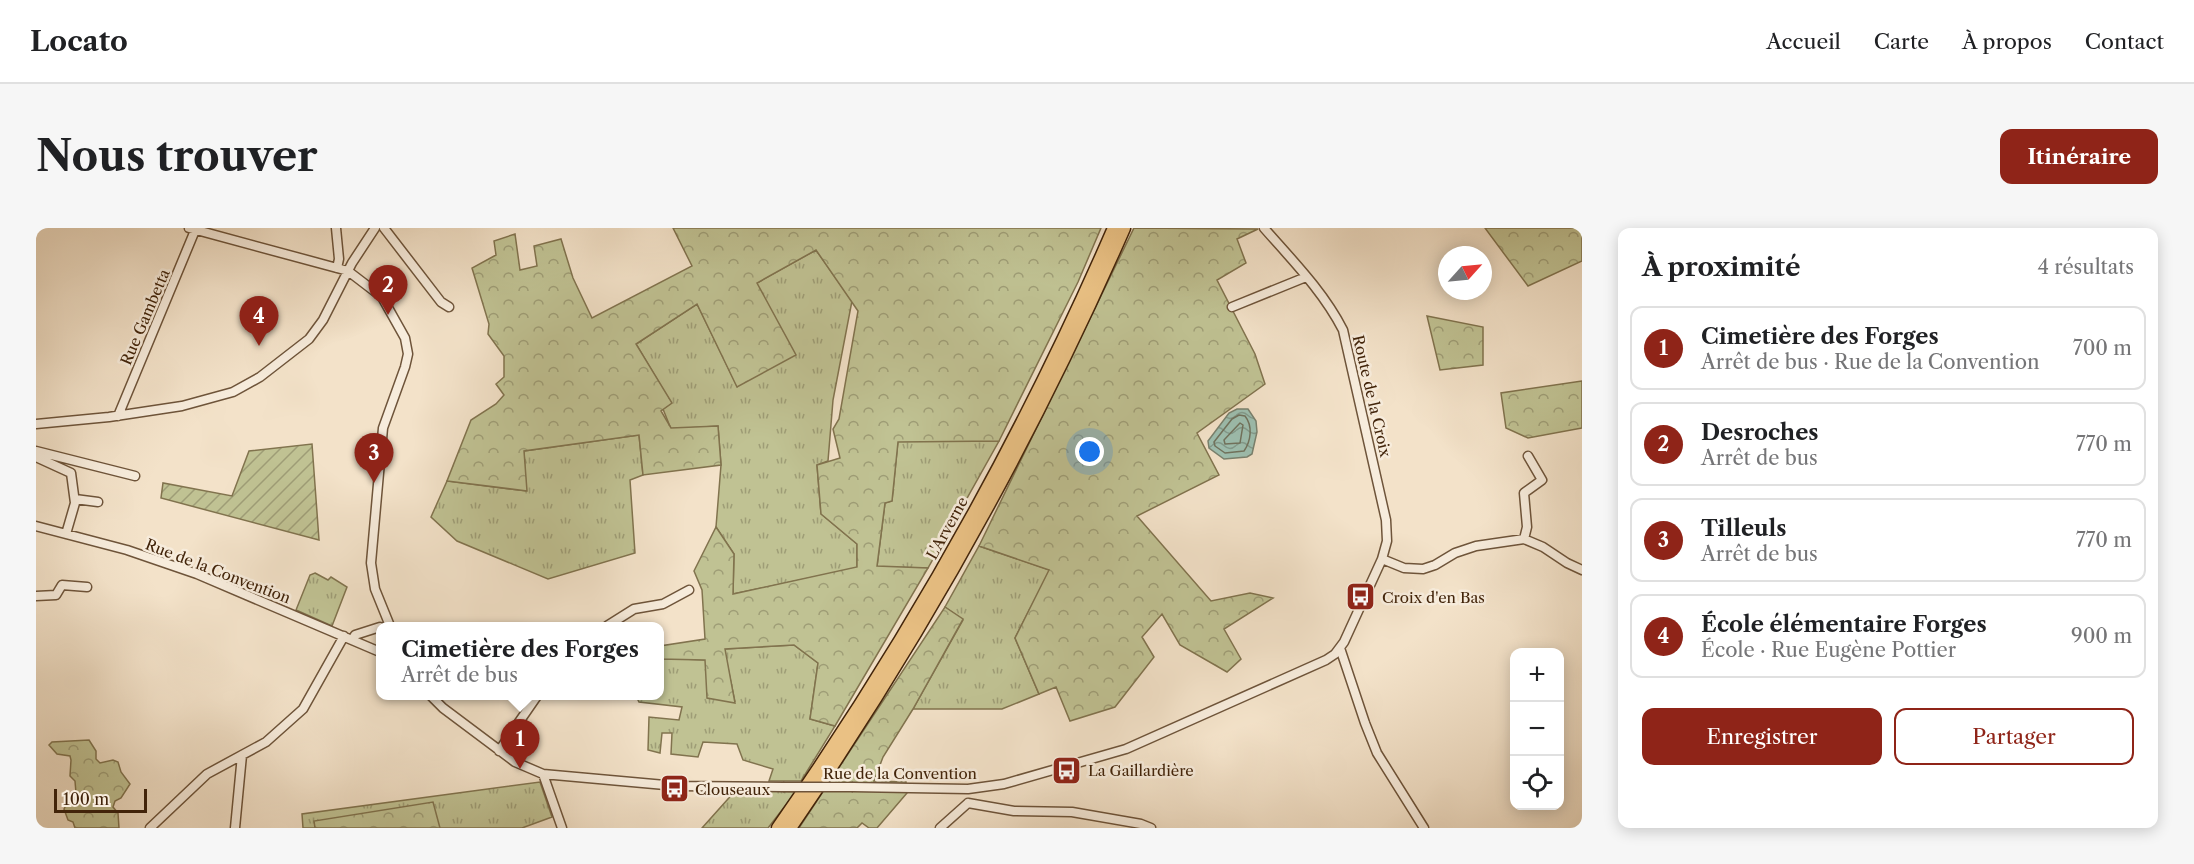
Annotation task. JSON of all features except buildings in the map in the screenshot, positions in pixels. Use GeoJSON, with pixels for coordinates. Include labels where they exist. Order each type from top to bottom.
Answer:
{"type":"FeatureCollection","features":[{"type":"Feature","properties":{"kind":"highway","name":"L'Arverne"},"geometry":{"type":"LineString","coordinates":[[778,828],[876,679],[953,549],[1053,358],[1114,228]]}},
{"type":"Feature","properties":{"kind":"highway","name":"L'Arverne"},"geometry":{"type":"LineString","coordinates":[[790,828],[883,685],[960,555],[1058,371],[1124,228]]}},
{"type":"Feature","properties":{"kind":"street"},"geometry":{"type":"LineString","coordinates":[[336,228],[339,259],[337,268]]}},
{"type":"Feature","properties":{"kind":"street"},"geometry":{"type":"LineString","coordinates":[[36,424],[118,416],[208,400],[233,392],[260,377],[309,339],[323,320],[348,271],[375,228]]}},
{"type":"Feature","properties":{"kind":"street"},"geometry":{"type":"LineString","coordinates":[[384,228],[441,302],[449,307]]}},
{"type":"Feature","properties":{"kind":"street","name":"Route de la Croix"},"geometry":{"type":"LineString","coordinates":[[1264,228],[1306,277],[1333,312],[1343,330],[1386,520],[1387,541],[1382,559]]}},
{"type":"Feature","properties":{"kind":"street"},"geometry":{"type":"LineString","coordinates":[[194,229],[348,271],[382,297],[405,338],[408,354],[405,367],[383,428],[371,563],[384,622]]}},
{"type":"Feature","properties":{"kind":"street","name":"Rue Gambetta"},"geometry":{"type":"LineString","coordinates":[[118,416],[194,229]]}},
{"type":"Feature","properties":{"kind":"street"},"geometry":{"type":"LineString","coordinates":[[1232,307],[1306,277]]}},
{"type":"Feature","properties":{"kind":"street"},"geometry":{"type":"LineString","coordinates":[[36,451],[135,476]]}},
{"type":"Feature","properties":{"kind":"street"},"geometry":{"type":"LineString","coordinates":[[1524,539],[1527,527],[1524,493],[1542,480],[1528,456]]}},
{"type":"Feature","properties":{"kind":"street"},"geometry":{"type":"LineString","coordinates":[[36,457],[71,473],[75,503],[66,534]]}},
{"type":"Feature","properties":{"kind":"street"},"geometry":{"type":"LineString","coordinates":[[75,499],[98,502]]}},
{"type":"Feature","properties":{"kind":"street","name":"Rue de la Convention"},"geometry":{"type":"LineString","coordinates":[[36,526],[127,550],[197,574],[376,650]]}},
{"type":"Feature","properties":{"kind":"street"},"geometry":{"type":"LineString","coordinates":[[1424,828],[1377,753],[1340,648],[1382,559],[1404,568],[1424,569],[1435,566],[1455,553],[1476,546],[1524,539],[1582,570]]}},
{"type":"Feature","properties":{"kind":"street"},"geometry":{"type":"LineString","coordinates":[[36,596],[56,595],[62,585],[87,587]]}},
{"type":"Feature","properties":{"kind":"street"},"geometry":{"type":"LineString","coordinates":[[614,622],[634,609],[663,604],[689,590]]}},
{"type":"Feature","properties":{"kind":"street"},"geometry":{"type":"LineString","coordinates":[[150,828],[207,774],[266,742],[303,709],[348,638],[376,629]]}},
{"type":"Feature","properties":{"kind":"street","name":"Rue de la Convention"},"geometry":{"type":"LineString","coordinates":[[435,700],[499,751],[524,768],[543,774],[676,786],[968,789],[1004,784],[1126,749],[1326,660],[1340,648]]}},
{"type":"Feature","properties":{"kind":"street"},"geometry":{"type":"LineString","coordinates":[[499,751],[534,700]]}},
{"type":"Feature","properties":{"kind":"street"},"geometry":{"type":"LineString","coordinates":[[236,828],[242,755]]}},
{"type":"Feature","properties":{"kind":"street"},"geometry":{"type":"LineString","coordinates":[[543,774],[562,828]]}},
{"type":"Feature","properties":{"kind":"street"},"geometry":{"type":"LineString","coordinates":[[940,828],[968,803],[968,789]]}},
{"type":"Feature","properties":{"kind":"street"},"geometry":{"type":"LineString","coordinates":[[968,803],[1014,812],[1072,812],[1141,824],[1151,828]]}},
{"type":"Feature","properties":{"kind":"green space"},"geometry":{"type":"Polygon","coordinates":[[[673,228],[1101,228],[1078,282],[999,441],[898,442],[892,501],[885,503],[877,566],[928,568],[835,726],[810,719],[818,663],[794,645],[725,649],[735,703],[707,698],[705,660],[664,659],[664,645],[705,639],[702,590],[694,571],[716,527],[734,554],[733,594],[857,567],[857,544],[821,514],[817,465],[840,458],[833,429],[839,419],[858,311],[816,250],[757,283],[796,355],[737,387],[697,304],[636,344],[672,403],[661,411],[671,428],[718,426],[721,465],[643,475],[639,435],[524,451],[527,491],[447,481],[471,420],[496,404],[504,395],[496,384],[504,377],[504,356],[488,334],[489,324],[472,268],[496,255],[494,241],[515,234],[520,270],[537,266],[534,246],[561,239],[573,278],[592,318],[692,266],[673,228]]]}},
{"type":"Feature","properties":{"kind":"green space"},"geometry":{"type":"Polygon","coordinates":[[[1134,228],[1258,229],[1237,239],[1246,263],[1217,280],[1255,354],[1265,384],[1197,433],[1219,475],[1137,516],[1211,601],[1250,593],[1273,598],[1224,629],[1241,659],[1227,672],[1180,645],[1162,614],[1142,637],[1154,657],[1115,707],[1070,721],[1056,687],[1039,694],[1015,638],[1049,570],[979,546],[1134,228]]]}},
{"type":"Feature","properties":{"kind":"green space"},"geometry":{"type":"Polygon","coordinates":[[[1485,228],[1582,228],[1582,261],[1528,286],[1485,228]]]}},
{"type":"Feature","properties":{"kind":"green space"},"geometry":{"type":"Polygon","coordinates":[[[816,250],[852,301],[833,400],[828,461],[817,465],[821,514],[857,544],[857,568],[733,594],[734,554],[716,527],[721,465],[718,426],[671,429],[663,409],[671,403],[636,344],[697,304],[737,386],[757,283],[816,250]]]}},
{"type":"Feature","properties":{"kind":"green space"},"geometry":{"type":"Polygon","coordinates":[[[1427,316],[1483,327],[1483,365],[1440,370],[1427,316]]]}},
{"type":"Feature","properties":{"kind":"green space"},"geometry":{"type":"Polygon","coordinates":[[[1582,381],[1582,428],[1528,438],[1506,428],[1501,393],[1582,381]]]}},
{"type":"Feature","properties":{"kind":"green space"},"geometry":{"type":"Polygon","coordinates":[[[639,435],[643,475],[630,480],[635,553],[548,579],[457,541],[431,517],[447,481],[526,491],[524,451],[639,435]]]}},
{"type":"Feature","properties":{"kind":"green space"},"geometry":{"type":"Polygon","coordinates":[[[898,441],[999,441],[928,568],[877,567],[885,503],[892,501],[898,441]]]}},
{"type":"Feature","properties":{"kind":"green space"},"geometry":{"type":"Polygon","coordinates":[[[312,444],[319,540],[161,498],[163,483],[232,496],[249,451],[312,444]]]}},
{"type":"Feature","properties":{"kind":"green space"},"geometry":{"type":"Polygon","coordinates":[[[979,546],[1050,570],[1015,638],[1039,694],[1002,709],[913,709],[963,620],[945,607],[979,546]]]}},
{"type":"Feature","properties":{"kind":"green space"},"geometry":{"type":"Polygon","coordinates":[[[315,573],[328,580],[331,577],[347,587],[332,626],[296,610],[310,575],[315,573]]]}},
{"type":"Feature","properties":{"kind":"green space"},"geometry":{"type":"Polygon","coordinates":[[[945,607],[963,619],[913,709],[883,757],[874,781],[906,782],[907,793],[877,828],[869,828],[862,823],[857,828],[799,828],[945,607]]]}},
{"type":"Feature","properties":{"kind":"green space"},"geometry":{"type":"Polygon","coordinates":[[[794,645],[818,663],[810,719],[835,726],[801,781],[769,781],[773,769],[743,760],[737,744],[703,742],[698,757],[671,754],[672,733],[662,733],[660,753],[648,750],[649,717],[679,720],[682,707],[639,702],[638,700],[664,700],[664,658],[706,660],[735,702],[724,649],[794,645]]]}},
{"type":"Feature","properties":{"kind":"green space"},"geometry":{"type":"Polygon","coordinates":[[[89,740],[96,751],[96,759],[100,763],[113,760],[118,762],[121,772],[130,784],[121,798],[115,801],[113,807],[118,813],[119,828],[75,828],[73,822],[68,820],[64,809],[76,793],[75,781],[70,776],[71,760],[70,756],[57,754],[49,745],[52,742],[89,740]]]}},
{"type":"Feature","properties":{"kind":"green space"},"geometry":{"type":"Polygon","coordinates":[[[540,782],[552,817],[522,828],[303,828],[302,814],[540,782]]]}},
{"type":"Feature","properties":{"kind":"green space"},"geometry":{"type":"Polygon","coordinates":[[[736,790],[796,792],[768,828],[702,828],[736,790]]]}},
{"type":"Feature","properties":{"kind":"green space"},"geometry":{"type":"Polygon","coordinates":[[[433,802],[440,828],[315,828],[314,821],[433,802]]]}},
{"type":"Feature","properties":{"kind":"water"},"geometry":{"type":"Polygon","coordinates":[[[1237,409],[1248,409],[1256,421],[1257,432],[1252,454],[1247,457],[1224,459],[1209,448],[1208,441],[1229,413],[1237,409]]]}},
{"type":"Feature","properties":{"kind":"place","name":"Desroches"},"geometry":{"type":"Point","coordinates":[388,315]}},
{"type":"Feature","properties":{"kind":"place","name":"École élémentaire Forges"},"geometry":{"type":"Point","coordinates":[259,346]}},
{"type":"Feature","properties":{"kind":"place","name":"Tilleuls"},"geometry":{"type":"Point","coordinates":[374,483]}},
{"type":"Feature","properties":{"kind":"place","name":"Croix d'en Bas"},"geometry":{"type":"Point","coordinates":[1361,597]}},
{"type":"Feature","properties":{"kind":"place","name":"Cimetière des Forges"},"geometry":{"type":"Point","coordinates":[520,769]}},
{"type":"Feature","properties":{"kind":"place","name":"La Gaillardière"},"geometry":{"type":"Point","coordinates":[1067,770]}},
{"type":"Feature","properties":{"kind":"place","name":"Clouseaux"},"geometry":{"type":"Point","coordinates":[674,789]}}]}
